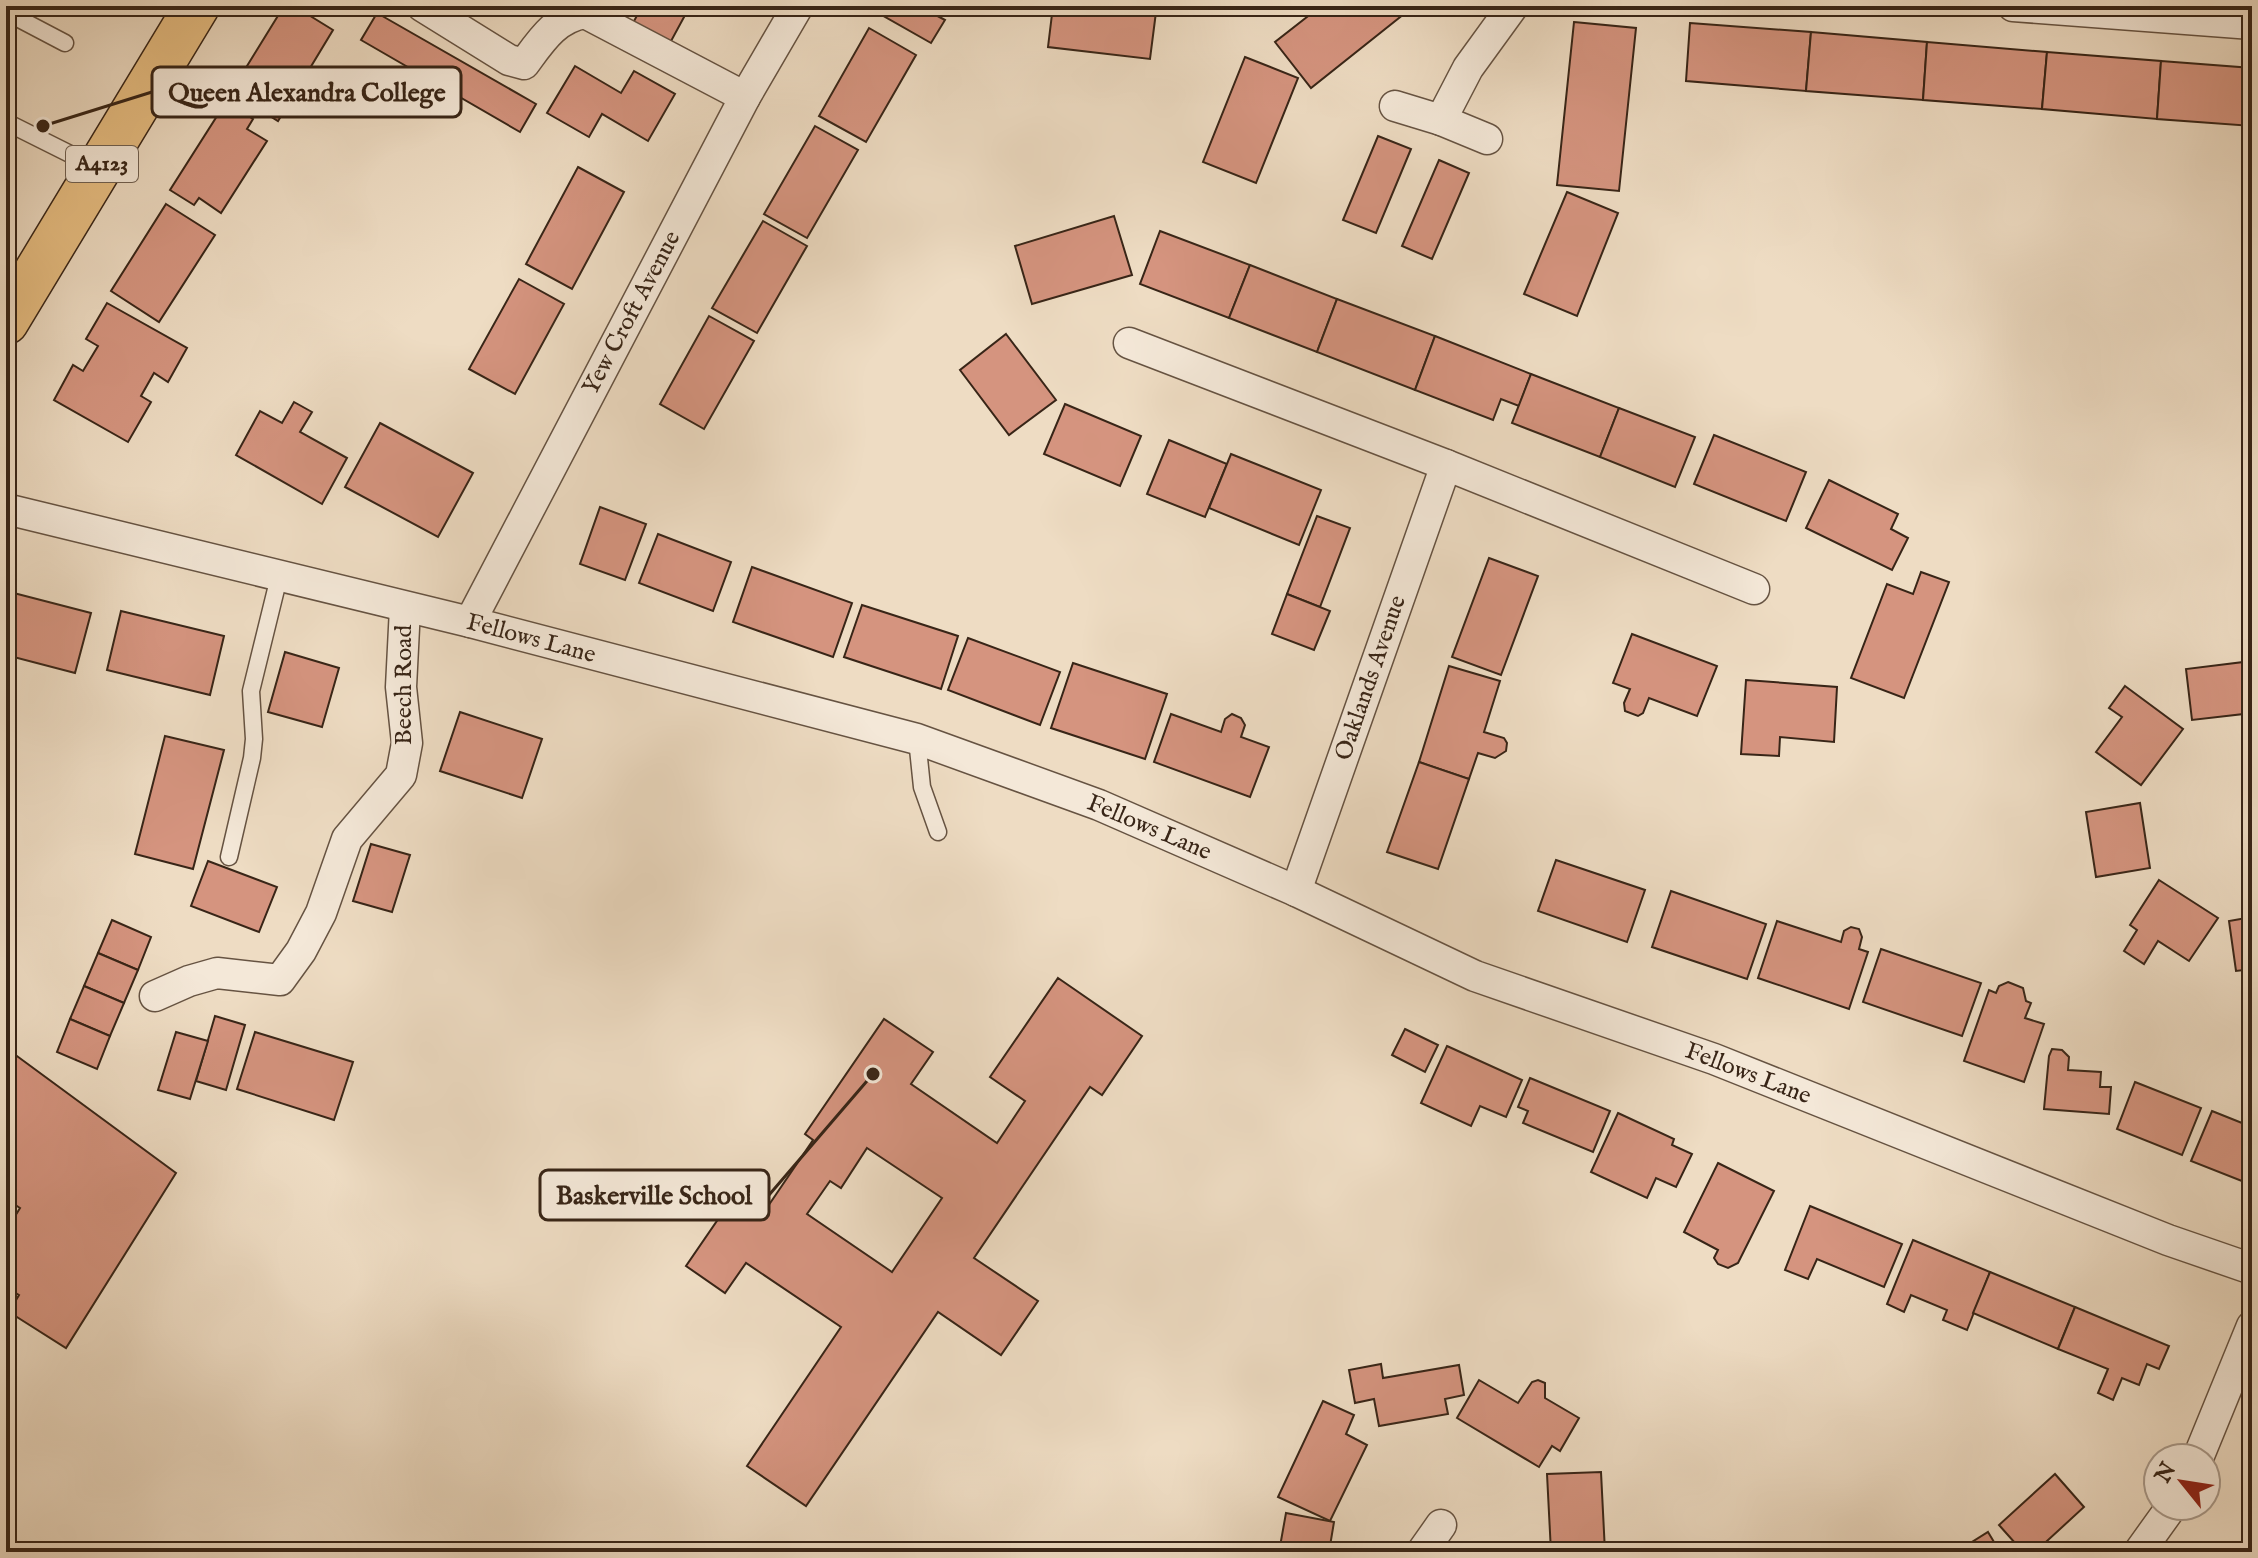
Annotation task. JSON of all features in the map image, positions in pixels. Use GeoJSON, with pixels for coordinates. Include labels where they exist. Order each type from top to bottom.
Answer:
{"type":"FeatureCollection","features":[{"type":"Feature","properties":{"kind":"main road","name":"A4123"},"geometry":{"type":"LineString","coordinates":[[6,322],[197,6]]}},
{"type":"Feature","properties":{"kind":"street"},"geometry":{"type":"LineString","coordinates":[[422,6],[509,60],[524,64],[550,30],[571,15],[585,13],[745,97]]}},
{"type":"Feature","properties":{"kind":"street","name":"Yew Croft Avenue"},"geometry":{"type":"LineString","coordinates":[[470,622],[745,97],[798,6]]}},
{"type":"Feature","properties":{"kind":"street"},"geometry":{"type":"LineString","coordinates":[[1441,120],[1468,68],[1513,6]]}},
{"type":"Feature","properties":{"kind":"street"},"geometry":{"type":"LineString","coordinates":[[2013,6],[2252,24]]}},
{"type":"Feature","properties":{"kind":"street"},"geometry":{"type":"LineString","coordinates":[[1395,106],[1487,139]]}},
{"type":"Feature","properties":{"kind":"street"},"geometry":{"type":"LineString","coordinates":[[1129,343],[1446,465],[1754,589]]}},
{"type":"Feature","properties":{"kind":"street","name":"Oaklands Avenue"},"geometry":{"type":"LineString","coordinates":[[1296,891],[1446,465]]}},
{"type":"Feature","properties":{"kind":"street","name":"Fellows Lane"},"geometry":{"type":"LineString","coordinates":[[6,509],[470,622],[917,739],[1099,805],[1296,891],[1475,976],[1714,1059],[2168,1240],[2252,1269]]}},
{"type":"Feature","properties":{"kind":"street","name":"Beech Road"},"geometry":{"type":"LineString","coordinates":[[155,996],[217,973],[280,980],[301,951],[321,913],[347,839],[401,775],[407,743],[401,687],[405,608]]}},
{"type":"Feature","properties":{"kind":"street"},"geometry":{"type":"LineString","coordinates":[[2205,1442],[2252,1326]]}},
{"type":"Feature","properties":{"kind":"street"},"geometry":{"type":"LineString","coordinates":[[2139,1552],[2161,1522]]}},
{"type":"Feature","properties":{"kind":"street"},"geometry":{"type":"LineString","coordinates":[[1422,1552],[1441,1525]]}},
{"type":"Feature","properties":{"kind":"lane"},"geometry":{"type":"LineString","coordinates":[[6,12],[65,43]]}},
{"type":"Feature","properties":{"kind":"lane"},"geometry":{"type":"LineString","coordinates":[[6,122],[99,169]]}},
{"type":"Feature","properties":{"kind":"lane"},"geometry":{"type":"LineString","coordinates":[[229,857],[252,758],[251,691],[279,577]]}},
{"type":"Feature","properties":{"kind":"lane"},"geometry":{"type":"LineString","coordinates":[[917,739],[922,787],[938,832]]}},
{"type":"Feature","properties":{"kind":"building"},"geometry":{"type":"Polygon","coordinates":[[[284,6],[294,6],[333,30],[278,121],[231,92],[284,6]]]}},
{"type":"Feature","properties":{"kind":"building"},"geometry":{"type":"Polygon","coordinates":[[[642,6],[690,6],[670,43],[633,23],[642,6]]]}},
{"type":"Feature","properties":{"kind":"building"},"geometry":{"type":"Polygon","coordinates":[[[875,6],[936,6],[932,13],[945,20],[931,43],[873,10],[875,6]]]}},
{"type":"Feature","properties":{"kind":"building"},"geometry":{"type":"Polygon","coordinates":[[[1053,6],[1109,6],[1156,12],[1150,59],[1048,47],[1053,6]]]}},
{"type":"Feature","properties":{"kind":"building"},"geometry":{"type":"Polygon","coordinates":[[[1321,6],[1414,6],[1311,88],[1275,42],[1321,6]]]}},
{"type":"Feature","properties":{"kind":"building"},"geometry":{"type":"Polygon","coordinates":[[[377,13],[536,104],[520,132],[361,40],[377,13]]]}},
{"type":"Feature","properties":{"kind":"building"},"geometry":{"type":"Polygon","coordinates":[[[1574,22],[1636,28],[1619,191],[1557,185],[1574,22]]]}},
{"type":"Feature","properties":{"kind":"building"},"geometry":{"type":"Polygon","coordinates":[[[1690,23],[1811,32],[1806,91],[1686,81],[1690,23]]]}},
{"type":"Feature","properties":{"kind":"building"},"geometry":{"type":"Polygon","coordinates":[[[869,28],[916,55],[866,142],[819,116],[869,28]]]}},
{"type":"Feature","properties":{"kind":"building"},"geometry":{"type":"Polygon","coordinates":[[[1811,32],[1927,42],[1923,100],[1806,91],[1811,32]]]}},
{"type":"Feature","properties":{"kind":"building"},"geometry":{"type":"Polygon","coordinates":[[[1927,42],[2047,52],[2042,109],[1923,100],[1927,42]]]}},
{"type":"Feature","properties":{"kind":"building"},"geometry":{"type":"Polygon","coordinates":[[[2047,52],[2161,61],[2157,119],[2042,109],[2047,52]]]}},
{"type":"Feature","properties":{"kind":"building"},"geometry":{"type":"Polygon","coordinates":[[[1245,57],[1298,78],[1256,183],[1203,162],[1245,57]]]}},
{"type":"Feature","properties":{"kind":"building"},"geometry":{"type":"Polygon","coordinates":[[[2161,61],[2252,68],[2252,126],[2157,119],[2161,61]]]}},
{"type":"Feature","properties":{"kind":"building"},"geometry":{"type":"Polygon","coordinates":[[[575,66],[621,93],[634,71],[675,94],[648,141],[602,114],[589,137],[547,113],[575,66]]]}},
{"type":"Feature","properties":{"kind":"building"},"geometry":{"type":"Polygon","coordinates":[[[226,102],[253,119],[247,129],[267,141],[221,213],[199,198],[194,205],[170,190],[226,102]]]}},
{"type":"Feature","properties":{"kind":"building"},"geometry":{"type":"Polygon","coordinates":[[[815,126],[858,150],[807,238],[764,214],[815,126]]]}},
{"type":"Feature","properties":{"kind":"building"},"geometry":{"type":"Polygon","coordinates":[[[1378,136],[1411,149],[1376,233],[1343,220],[1378,136]]]}},
{"type":"Feature","properties":{"kind":"building"},"geometry":{"type":"Polygon","coordinates":[[[1439,160],[1469,173],[1432,259],[1402,246],[1439,160]]]}},
{"type":"Feature","properties":{"kind":"building"},"geometry":{"type":"Polygon","coordinates":[[[578,167],[624,192],[572,289],[526,264],[578,167]]]}},
{"type":"Feature","properties":{"kind":"building"},"geometry":{"type":"Polygon","coordinates":[[[1567,192],[1618,213],[1577,316],[1524,294],[1567,192]]]}},
{"type":"Feature","properties":{"kind":"building"},"geometry":{"type":"Polygon","coordinates":[[[166,204],[215,235],[159,322],[111,291],[166,204]]]}},
{"type":"Feature","properties":{"kind":"building"},"geometry":{"type":"Polygon","coordinates":[[[1114,216],[1132,275],[1032,304],[1015,246],[1114,216]]]}},
{"type":"Feature","properties":{"kind":"building"},"geometry":{"type":"Polygon","coordinates":[[[763,221],[807,246],[757,333],[712,308],[763,221]]]}},
{"type":"Feature","properties":{"kind":"building"},"geometry":{"type":"Polygon","coordinates":[[[1160,231],[1250,265],[1229,318],[1140,284],[1160,231]]]}},
{"type":"Feature","properties":{"kind":"building"},"geometry":{"type":"Polygon","coordinates":[[[1250,265],[1337,299],[1317,352],[1229,318],[1250,265]]]}},
{"type":"Feature","properties":{"kind":"building"},"geometry":{"type":"Polygon","coordinates":[[[519,279],[564,304],[515,394],[469,369],[519,279]]]}},
{"type":"Feature","properties":{"kind":"building"},"geometry":{"type":"Polygon","coordinates":[[[1337,299],[1435,336],[1415,390],[1317,352],[1337,299]]]}},
{"type":"Feature","properties":{"kind":"building"},"geometry":{"type":"Polygon","coordinates":[[[107,303],[187,348],[168,382],[154,373],[141,396],[151,402],[128,442],[54,400],[73,365],[83,371],[98,346],[86,339],[107,303]]]}},
{"type":"Feature","properties":{"kind":"building"},"geometry":{"type":"Polygon","coordinates":[[[709,316],[754,341],[704,429],[660,404],[709,316]]]}},
{"type":"Feature","properties":{"kind":"building"},"geometry":{"type":"Polygon","coordinates":[[[1006,334],[1056,400],[1009,435],[960,370],[1006,334]]]}},
{"type":"Feature","properties":{"kind":"building"},"geometry":{"type":"Polygon","coordinates":[[[1435,336],[1531,374],[1519,406],[1501,399],[1493,420],[1415,390],[1435,336]]]}},
{"type":"Feature","properties":{"kind":"building"},"geometry":{"type":"Polygon","coordinates":[[[1531,374],[1619,408],[1600,457],[1512,423],[1531,374]]]}},
{"type":"Feature","properties":{"kind":"building"},"geometry":{"type":"Polygon","coordinates":[[[294,402],[312,412],[300,432],[347,458],[322,504],[236,455],[260,411],[282,423],[294,402]]]}},
{"type":"Feature","properties":{"kind":"building"},"geometry":{"type":"Polygon","coordinates":[[[1065,404],[1141,436],[1120,486],[1044,454],[1065,404]]]}},
{"type":"Feature","properties":{"kind":"building"},"geometry":{"type":"Polygon","coordinates":[[[1619,408],[1695,437],[1675,487],[1600,457],[1619,408]]]}},
{"type":"Feature","properties":{"kind":"building"},"geometry":{"type":"Polygon","coordinates":[[[380,423],[473,473],[438,537],[345,487],[380,423]]]}},
{"type":"Feature","properties":{"kind":"building"},"geometry":{"type":"Polygon","coordinates":[[[1714,435],[1806,472],[1786,521],[1694,484],[1714,435]]]}},
{"type":"Feature","properties":{"kind":"building"},"geometry":{"type":"Polygon","coordinates":[[[1169,440],[1227,464],[1205,517],[1147,494],[1169,440]]]}},
{"type":"Feature","properties":{"kind":"building"},"geometry":{"type":"Polygon","coordinates":[[[1231,454],[1321,490],[1299,545],[1209,508],[1231,454]]]}},
{"type":"Feature","properties":{"kind":"building"},"geometry":{"type":"Polygon","coordinates":[[[1829,480],[1898,514],[1891,529],[1908,538],[1892,570],[1806,528],[1829,480]]]}},
{"type":"Feature","properties":{"kind":"building"},"geometry":{"type":"Polygon","coordinates":[[[600,507],[646,524],[625,580],[580,564],[600,507]]]}},
{"type":"Feature","properties":{"kind":"building"},"geometry":{"type":"Polygon","coordinates":[[[1317,516],[1350,528],[1320,607],[1287,594],[1317,516]]]}},
{"type":"Feature","properties":{"kind":"building"},"geometry":{"type":"Polygon","coordinates":[[[658,534],[731,562],[713,611],[639,583],[658,534]]]}},
{"type":"Feature","properties":{"kind":"building"},"geometry":{"type":"Polygon","coordinates":[[[1489,558],[1538,576],[1501,675],[1452,657],[1489,558]]]}},
{"type":"Feature","properties":{"kind":"building"},"geometry":{"type":"Polygon","coordinates":[[[752,567],[852,603],[833,657],[733,622],[752,567]]]}},
{"type":"Feature","properties":{"kind":"building"},"geometry":{"type":"Polygon","coordinates":[[[1921,572],[1949,582],[1904,698],[1851,678],[1887,584],[1913,594],[1921,572]]]}},
{"type":"Feature","properties":{"kind":"building"},"geometry":{"type":"Polygon","coordinates":[[[6,591],[91,613],[75,673],[6,655],[6,591]]]}},
{"type":"Feature","properties":{"kind":"building"},"geometry":{"type":"Polygon","coordinates":[[[1287,594],[1330,611],[1314,650],[1272,634],[1287,594]]]}},
{"type":"Feature","properties":{"kind":"building"},"geometry":{"type":"Polygon","coordinates":[[[862,605],[958,636],[941,689],[844,657],[862,605]]]}},
{"type":"Feature","properties":{"kind":"building"},"geometry":{"type":"Polygon","coordinates":[[[121,611],[224,636],[210,695],[107,670],[121,611]]]}},
{"type":"Feature","properties":{"kind":"building"},"geometry":{"type":"Polygon","coordinates":[[[1632,634],[1717,666],[1697,716],[1649,698],[1643,713],[1638,716],[1625,711],[1624,703],[1630,689],[1613,683],[1632,634]]]}},
{"type":"Feature","properties":{"kind":"building"},"geometry":{"type":"Polygon","coordinates":[[[968,638],[1060,672],[1040,725],[948,690],[968,638]]]}},
{"type":"Feature","properties":{"kind":"building"},"geometry":{"type":"Polygon","coordinates":[[[285,652],[339,668],[322,727],[268,712],[285,652]]]}},
{"type":"Feature","properties":{"kind":"building"},"geometry":{"type":"Polygon","coordinates":[[[2252,661],[2252,713],[2192,720],[2186,669],[2252,661]]]}},
{"type":"Feature","properties":{"kind":"building"},"geometry":{"type":"Polygon","coordinates":[[[1073,663],[1167,694],[1145,759],[1051,728],[1073,663]]]}},
{"type":"Feature","properties":{"kind":"building"},"geometry":{"type":"Polygon","coordinates":[[[1449,666],[1500,681],[1484,732],[1504,738],[1506,751],[1495,758],[1478,753],[1469,779],[1419,762],[1449,666]]]}},
{"type":"Feature","properties":{"kind":"building"},"geometry":{"type":"Polygon","coordinates":[[[1746,680],[1837,687],[1834,742],[1780,737],[1779,756],[1741,754],[1746,680]]]}},
{"type":"Feature","properties":{"kind":"building"},"geometry":{"type":"Polygon","coordinates":[[[2125,686],[2183,729],[2141,785],[2096,752],[2122,717],[2109,708],[2125,686]]]}},
{"type":"Feature","properties":{"kind":"building"},"geometry":{"type":"Polygon","coordinates":[[[460,712],[542,739],[522,798],[440,771],[460,712]]]}},
{"type":"Feature","properties":{"kind":"building"},"geometry":{"type":"Polygon","coordinates":[[[1171,714],[1221,732],[1225,719],[1232,714],[1241,718],[1245,725],[1241,737],[1269,747],[1250,797],[1154,762],[1171,714]]]}},
{"type":"Feature","properties":{"kind":"building"},"geometry":{"type":"Polygon","coordinates":[[[165,736],[224,750],[193,869],[135,854],[165,736]]]}},
{"type":"Feature","properties":{"kind":"building"},"geometry":{"type":"Polygon","coordinates":[[[1419,762],[1469,779],[1438,869],[1387,852],[1419,762]]]}},
{"type":"Feature","properties":{"kind":"building"},"geometry":{"type":"Polygon","coordinates":[[[2140,803],[2150,868],[2096,877],[2086,812],[2140,803]]]}},
{"type":"Feature","properties":{"kind":"building"},"geometry":{"type":"Polygon","coordinates":[[[371,844],[410,855],[392,912],[353,901],[371,844]]]}},
{"type":"Feature","properties":{"kind":"building"},"geometry":{"type":"Polygon","coordinates":[[[1556,860],[1645,890],[1627,942],[1538,911],[1556,860]]]}},
{"type":"Feature","properties":{"kind":"building"},"geometry":{"type":"Polygon","coordinates":[[[208,861],[277,887],[259,932],[191,906],[208,861]]]}},
{"type":"Feature","properties":{"kind":"building"},"geometry":{"type":"Polygon","coordinates":[[[2159,880],[2218,918],[2189,961],[2158,941],[2144,964],[2124,951],[2137,930],[2130,925],[2159,880]]]}},
{"type":"Feature","properties":{"kind":"building"},"geometry":{"type":"Polygon","coordinates":[[[1671,891],[1766,924],[1747,979],[1652,947],[1671,891]]]}},
{"type":"Feature","properties":{"kind":"building"},"geometry":{"type":"Polygon","coordinates":[[[2252,917],[2252,969],[2236,971],[2229,921],[2252,917]]]}},
{"type":"Feature","properties":{"kind":"building"},"geometry":{"type":"Polygon","coordinates":[[[112,920],[151,937],[138,970],[98,953],[112,920]]]}},
{"type":"Feature","properties":{"kind":"building"},"geometry":{"type":"Polygon","coordinates":[[[1777,921],[1841,942],[1844,931],[1851,927],[1859,929],[1862,937],[1859,949],[1868,952],[1849,1009],[1758,978],[1777,921]]]}},
{"type":"Feature","properties":{"kind":"building"},"geometry":{"type":"Polygon","coordinates":[[[1881,949],[1981,983],[1962,1036],[1863,1002],[1881,949]]]}},
{"type":"Feature","properties":{"kind":"building"},"geometry":{"type":"Polygon","coordinates":[[[98,953],[138,970],[124,1003],[84,986],[98,953]]]}},
{"type":"Feature","properties":{"kind":"building"},"geometry":{"type":"Polygon","coordinates":[[[1058,978],[1142,1036],[1102,1095],[1090,1087],[974,1258],[1038,1301],[1001,1355],[938,1312],[806,1506],[747,1466],[841,1327],[746,1263],[725,1293],[686,1266],[732,1199],[760,1218],[813,1140],[805,1134],[884,1019],[933,1052],[911,1084],[997,1143],[1025,1101],[990,1077],[1058,978]],[[867,1148],[841,1188],[830,1181],[807,1214],[892,1272],[942,1198],[867,1148]]]}},
{"type":"Feature","properties":{"kind":"building"},"geometry":{"type":"Polygon","coordinates":[[[2008,982],[2023,988],[2026,1001],[2031,1003],[2025,1018],[2044,1024],[2024,1082],[1964,1061],[1989,990],[1996,993],[1999,986],[2008,982]]]}},
{"type":"Feature","properties":{"kind":"building"},"geometry":{"type":"Polygon","coordinates":[[[84,986],[124,1003],[110,1036],[70,1019],[84,986]]]}},
{"type":"Feature","properties":{"kind":"building"},"geometry":{"type":"Polygon","coordinates":[[[215,1016],[245,1025],[226,1090],[196,1081],[215,1016]]]}},
{"type":"Feature","properties":{"kind":"building"},"geometry":{"type":"Polygon","coordinates":[[[70,1019],[110,1036],[97,1069],[57,1052],[70,1019]]]}},
{"type":"Feature","properties":{"kind":"building"},"geometry":{"type":"Polygon","coordinates":[[[1405,1029],[1438,1045],[1425,1072],[1392,1055],[1405,1029]]]}},
{"type":"Feature","properties":{"kind":"building"},"geometry":{"type":"Polygon","coordinates":[[[176,1032],[208,1041],[190,1099],[158,1090],[176,1032]]]}},
{"type":"Feature","properties":{"kind":"building"},"geometry":{"type":"Polygon","coordinates":[[[255,1032],[353,1062],[334,1120],[237,1089],[255,1032]]]}},
{"type":"Feature","properties":{"kind":"building"},"geometry":{"type":"Polygon","coordinates":[[[1447,1046],[1522,1080],[1506,1117],[1480,1106],[1471,1126],[1421,1103],[1447,1046]]]}},
{"type":"Feature","properties":{"kind":"building"},"geometry":{"type":"Polygon","coordinates":[[[6,1048],[176,1173],[66,1348],[9,1312],[19,1295],[6,1287],[6,1231],[20,1208],[6,1199],[6,1048]]]}},
{"type":"Feature","properties":{"kind":"building"},"geometry":{"type":"Polygon","coordinates":[[[2052,1049],[2062,1050],[2069,1057],[2068,1070],[2101,1072],[2100,1087],[2111,1087],[2109,1114],[2044,1109],[2052,1049]]]}},
{"type":"Feature","properties":{"kind":"building"},"geometry":{"type":"Polygon","coordinates":[[[1530,1078],[1610,1111],[1593,1152],[1523,1123],[1528,1111],[1518,1107],[1530,1078]]]}},
{"type":"Feature","properties":{"kind":"building"},"geometry":{"type":"Polygon","coordinates":[[[2135,1082],[2201,1108],[2182,1155],[2117,1129],[2135,1082]]]}},
{"type":"Feature","properties":{"kind":"building"},"geometry":{"type":"Polygon","coordinates":[[[2212,1111],[2252,1127],[2252,1185],[2191,1161],[2212,1111]]]}},
{"type":"Feature","properties":{"kind":"building"},"geometry":{"type":"Polygon","coordinates":[[[1618,1113],[1674,1139],[1672,1145],[1692,1154],[1676,1187],[1656,1178],[1647,1198],[1591,1172],[1618,1113]]]}},
{"type":"Feature","properties":{"kind":"building"},"geometry":{"type":"Polygon","coordinates":[[[1718,1163],[1774,1191],[1738,1263],[1728,1268],[1718,1264],[1714,1258],[1718,1250],[1684,1232],[1718,1163]]]}},
{"type":"Feature","properties":{"kind":"building"},"geometry":{"type":"Polygon","coordinates":[[[1810,1206],[1902,1244],[1884,1287],[1817,1259],[1808,1279],[1785,1270],[1810,1206]]]}},
{"type":"Feature","properties":{"kind":"building"},"geometry":{"type":"Polygon","coordinates":[[[1913,1240],[1990,1272],[1967,1330],[1943,1320],[1947,1310],[1911,1295],[1904,1312],[1887,1304],[1913,1240]]]}},
{"type":"Feature","properties":{"kind":"building"},"geometry":{"type":"Polygon","coordinates":[[[1990,1272],[2075,1307],[2058,1349],[1973,1313],[1990,1272]]]}},
{"type":"Feature","properties":{"kind":"building"},"geometry":{"type":"Polygon","coordinates":[[[2075,1307],[2169,1346],[2159,1369],[2147,1364],[2139,1385],[2122,1378],[2113,1400],[2098,1393],[2108,1369],[2058,1349],[2075,1307]]]}},
{"type":"Feature","properties":{"kind":"building"},"geometry":{"type":"Polygon","coordinates":[[[1381,1364],[1383,1378],[1459,1365],[1464,1395],[1445,1399],[1448,1414],[1379,1426],[1374,1399],[1355,1403],[1349,1370],[1381,1364]]]}},
{"type":"Feature","properties":{"kind":"building"},"geometry":{"type":"Polygon","coordinates":[[[1479,1380],[1518,1403],[1532,1382],[1538,1380],[1545,1383],[1545,1398],[1579,1418],[1560,1451],[1552,1446],[1539,1467],[1457,1418],[1479,1380]]]}},
{"type":"Feature","properties":{"kind":"building"},"geometry":{"type":"Polygon","coordinates":[[[1323,1401],[1354,1415],[1346,1434],[1367,1445],[1330,1521],[1278,1497],[1323,1401]]]}},
{"type":"Feature","properties":{"kind":"building"},"geometry":{"type":"Polygon","coordinates":[[[1601,1472],[1605,1552],[1551,1552],[1547,1474],[1601,1472]]]}},
{"type":"Feature","properties":{"kind":"building"},"geometry":{"type":"Polygon","coordinates":[[[2055,1474],[2084,1507],[2035,1552],[2023,1552],[1999,1525],[2055,1474]]]}},
{"type":"Feature","properties":{"kind":"building"},"geometry":{"type":"Polygon","coordinates":[[[2252,1475],[2252,1501],[2243,1478],[2252,1475]]]}},
{"type":"Feature","properties":{"kind":"building"},"geometry":{"type":"Polygon","coordinates":[[[1286,1513],[1334,1522],[1329,1552],[1279,1552],[1286,1513]]]}},
{"type":"Feature","properties":{"kind":"building"},"geometry":{"type":"Polygon","coordinates":[[[1988,1532],[2000,1552],[1956,1552],[1988,1532]]]}},
{"type":"Feature","properties":{"kind":"place","name":"Queen Alexandra College"},"geometry":{"type":"Point","coordinates":[43,126]}},
{"type":"Feature","properties":{"kind":"place","name":"Baskerville School"},"geometry":{"type":"Point","coordinates":[873,1074]}}]}
